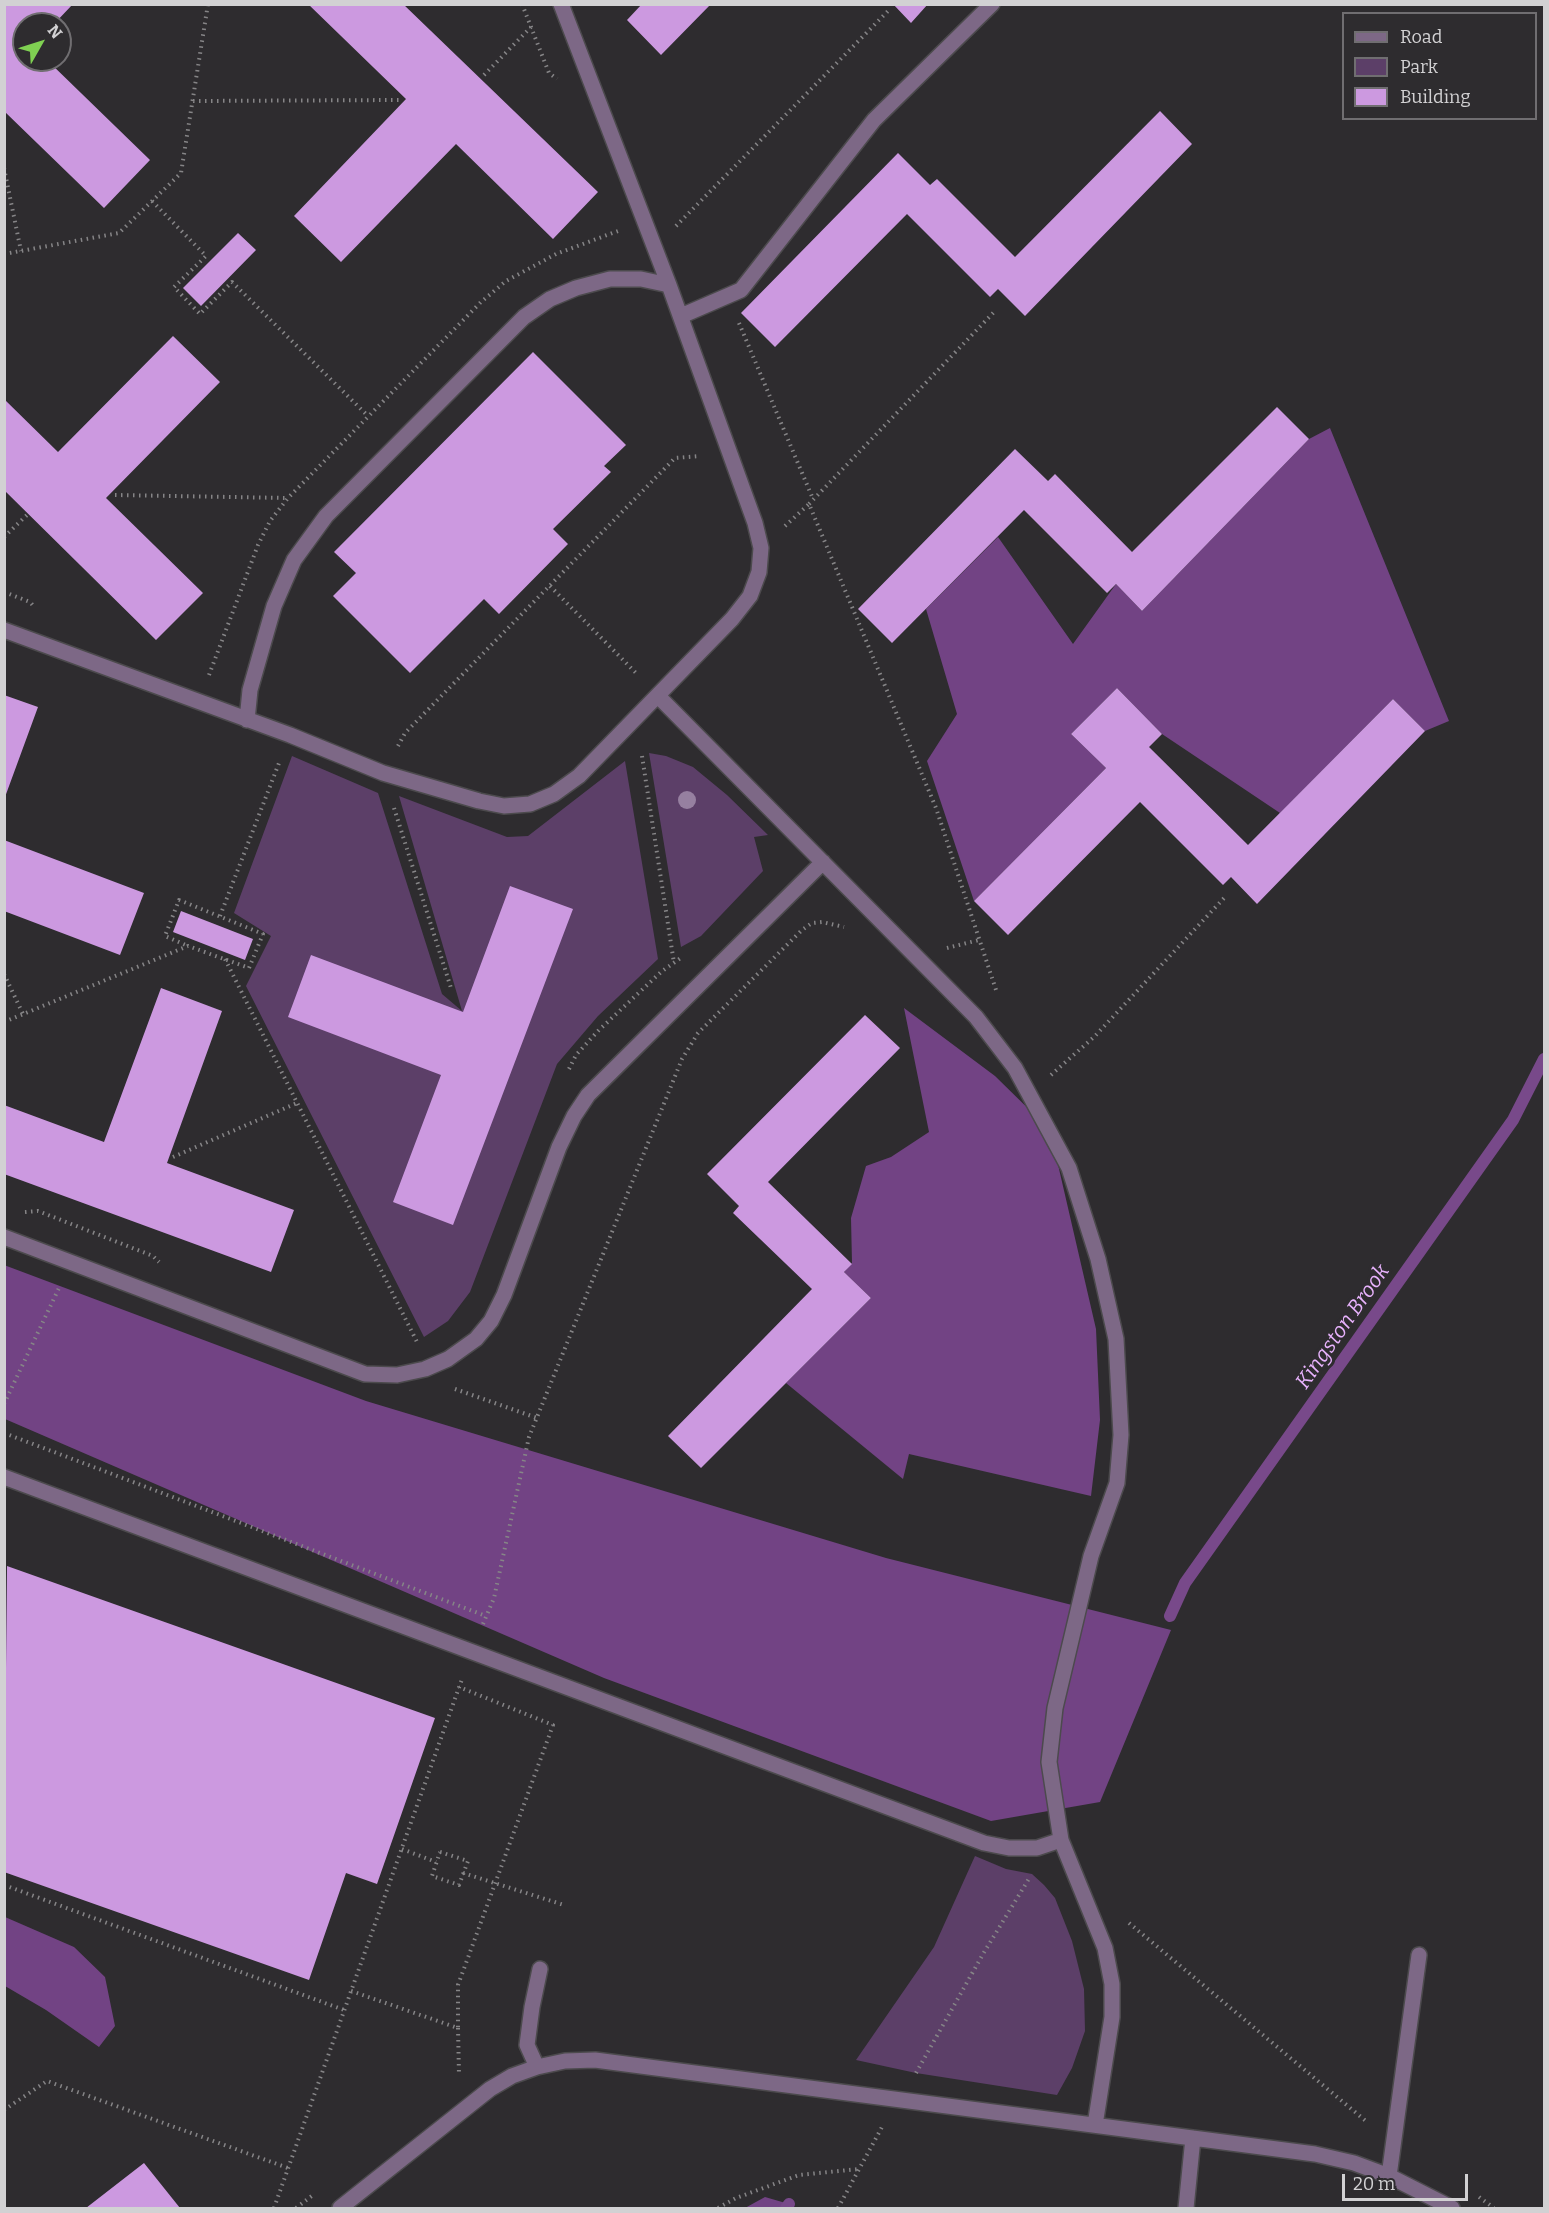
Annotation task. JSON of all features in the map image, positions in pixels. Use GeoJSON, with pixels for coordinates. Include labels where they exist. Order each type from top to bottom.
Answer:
{"type":"FeatureCollection","features":[{"type":"Feature","properties":{"kind":"lane"},"geometry":{"type":"LineString","coordinates":[[4,630],[290,735],[383,773],[504,806],[530,804],[554,794],[579,776],[732,619],[750,596],[759,572],[761,548],[755,523],[681,316],[561,4]]}},
{"type":"Feature","properties":{"kind":"lane"},"geometry":{"type":"LineString","coordinates":[[681,316],[741,290],[874,120],[992,4]]}},
{"type":"Feature","properties":{"kind":"lane"},"geometry":{"type":"LineString","coordinates":[[247,720],[250,690],[274,606],[294,560],[326,516],[524,317],[550,299],[576,288],[610,279],[641,279],[669,285]]}},
{"type":"Feature","properties":{"kind":"lane"},"geometry":{"type":"LineString","coordinates":[[658,696],[976,1017],[1015,1068],[1069,1168],[1098,1259],[1116,1339],[1121,1435],[1117,1483],[1091,1556],[1055,1708],[1049,1761],[1061,1840],[1105,1948],[1112,1984],[1112,2016],[1095,2125]]}},
{"type":"Feature","properties":{"kind":"lane"},"geometry":{"type":"LineString","coordinates":[[4,1237],[365,1374],[397,1375],[425,1369],[448,1359],[476,1339],[491,1321],[504,1295],[559,1147],[574,1116],[588,1095],[823,862]]}},
{"type":"Feature","properties":{"kind":"lane"},"geometry":{"type":"LineString","coordinates":[[4,1477],[984,1843],[1009,1848],[1037,1848],[1061,1840]]}},
{"type":"Feature","properties":{"kind":"lane"},"geometry":{"type":"LineString","coordinates":[[1389,2176],[1419,1955]]}},
{"type":"Feature","properties":{"kind":"lane"},"geometry":{"type":"LineString","coordinates":[[537,2067],[527,2045],[540,1970]]}},
{"type":"Feature","properties":{"kind":"lane"},"geometry":{"type":"LineString","coordinates":[[340,2208],[490,2089],[512,2076],[537,2067],[565,2061],[595,2060],[1315,2154],[1354,2163],[1389,2176],[1452,2208]]}},
{"type":"Feature","properties":{"kind":"lane"},"geometry":{"type":"LineString","coordinates":[[1186,2208],[1193,2138]]}},
{"type":"Feature","properties":{"kind":"path"},"geometry":{"type":"LineString","coordinates":[[4,254],[119,233],[181,173],[208,4]]}},
{"type":"Feature","properties":{"kind":"path"},"geometry":{"type":"LineString","coordinates":[[522,4],[549,73],[564,86]]}},
{"type":"Feature","properties":{"kind":"path"},"geometry":{"type":"LineString","coordinates":[[655,248],[890,9]]}},
{"type":"Feature","properties":{"kind":"path"},"geometry":{"type":"LineString","coordinates":[[484,75],[531,27]]}},
{"type":"Feature","properties":{"kind":"path"},"geometry":{"type":"LineString","coordinates":[[192,101],[399,100]]}},
{"type":"Feature","properties":{"kind":"path"},"geometry":{"type":"LineString","coordinates":[[4,168],[21,251]]}},
{"type":"Feature","properties":{"kind":"path"},"geometry":{"type":"LineString","coordinates":[[152,201],[206,256],[174,287],[200,314],[232,282],[368,416]]}},
{"type":"Feature","properties":{"kind":"path"},"geometry":{"type":"LineString","coordinates":[[205,684],[258,545],[270,521],[288,498],[482,302],[506,281],[556,254],[627,228]]}},
{"type":"Feature","properties":{"kind":"path"},"geometry":{"type":"LineString","coordinates":[[728,296],[813,499]]}},
{"type":"Feature","properties":{"kind":"path"},"geometry":{"type":"LineString","coordinates":[[761,548],[809,504],[996,310]]}},
{"type":"Feature","properties":{"kind":"path"},"geometry":{"type":"LineString","coordinates":[[451,988],[383,773],[405,733],[675,458],[730,454]]}},
{"type":"Feature","properties":{"kind":"path"},"geometry":{"type":"LineString","coordinates":[[115,495],[288,498]]}},
{"type":"Feature","properties":{"kind":"path"},"geometry":{"type":"LineString","coordinates":[[809,504],[936,808],[997,993],[992,997]]}},
{"type":"Feature","properties":{"kind":"path"},"geometry":{"type":"LineString","coordinates":[[4,537],[27,515]]}},
{"type":"Feature","properties":{"kind":"path"},"geometry":{"type":"LineString","coordinates":[[550,586],[658,696]]}},
{"type":"Feature","properties":{"kind":"path"},"geometry":{"type":"LineString","coordinates":[[4,592],[30,602],[37,610]]}},
{"type":"Feature","properties":{"kind":"path"},"geometry":{"type":"LineString","coordinates":[[622,733],[641,753],[674,963]]}},
{"type":"Feature","properties":{"kind":"path"},"geometry":{"type":"LineString","coordinates":[[220,916],[290,735]]}},
{"type":"Feature","properties":{"kind":"path"},"geometry":{"type":"LineString","coordinates":[[1030,1093],[1095,1036],[1225,897]]}},
{"type":"Feature","properties":{"kind":"path"},"geometry":{"type":"LineString","coordinates":[[179,900],[220,916],[263,934],[249,968],[165,936],[179,900]]}},
{"type":"Feature","properties":{"kind":"path"},"geometry":{"type":"LineString","coordinates":[[274,2208],[471,1653],[494,1598],[529,1437],[682,1059],[699,1034],[802,930],[812,923],[822,922],[844,927],[866,905]]}},
{"type":"Feature","properties":{"kind":"path"},"geometry":{"type":"LineString","coordinates":[[4,1022],[188,946]]}},
{"type":"Feature","properties":{"kind":"path"},"geometry":{"type":"LineString","coordinates":[[568,1071],[576,1055],[598,1031],[674,963],[688,954]]}},
{"type":"Feature","properties":{"kind":"path"},"geometry":{"type":"LineString","coordinates":[[225,959],[420,1347],[415,1349]]}},
{"type":"Feature","properties":{"kind":"path"},"geometry":{"type":"LineString","coordinates":[[4,974],[23,1014]]}},
{"type":"Feature","properties":{"kind":"path"},"geometry":{"type":"LineString","coordinates":[[173,1157],[297,1103]]}},
{"type":"Feature","properties":{"kind":"path"},"geometry":{"type":"LineString","coordinates":[[16,1212],[38,1211],[153,1256],[160,1264]]}},
{"type":"Feature","properties":{"kind":"path"},"geometry":{"type":"LineString","coordinates":[[4,1404],[71,1262]]}},
{"type":"Feature","properties":{"kind":"path"},"geometry":{"type":"LineString","coordinates":[[448,1387],[537,1418]]}},
{"type":"Feature","properties":{"kind":"path"},"geometry":{"type":"LineString","coordinates":[[4,1433],[486,1616]]}},
{"type":"Feature","properties":{"kind":"path"},"geometry":{"type":"LineString","coordinates":[[351,1991],[458,2028],[458,1985],[554,1725],[459,1687]]}},
{"type":"Feature","properties":{"kind":"path"},"geometry":{"type":"LineString","coordinates":[[838,2208],[897,2099],[925,2059],[983,1954],[1032,1875],[1037,1848]]}},
{"type":"Feature","properties":{"kind":"path"},"geometry":{"type":"LineString","coordinates":[[402,1849],[436,1862]]}},
{"type":"Feature","properties":{"kind":"path"},"geometry":{"type":"LineString","coordinates":[[440,1852],[468,1861],[459,1885],[432,1876],[436,1862],[440,1852]]}},
{"type":"Feature","properties":{"kind":"path"},"geometry":{"type":"LineString","coordinates":[[463,1873],[564,1905]]}},
{"type":"Feature","properties":{"kind":"path"},"geometry":{"type":"LineString","coordinates":[[4,1885],[344,2010]]}},
{"type":"Feature","properties":{"kind":"path"},"geometry":{"type":"LineString","coordinates":[[1123,1918],[1393,2144]]}},
{"type":"Feature","properties":{"kind":"path"},"geometry":{"type":"LineString","coordinates":[[4,2110],[47,2081],[288,2168]]}},
{"type":"Feature","properties":{"kind":"path"},"geometry":{"type":"LineString","coordinates":[[718,2208],[736,2198],[800,2175],[859,2169]]}},
{"type":"Feature","properties":{"kind":"green space"},"geometry":{"type":"Polygon","coordinates":[[[649,753],[666,756],[693,767],[727,795],[768,835],[754,837],[763,871],[701,936],[681,947],[649,753]]]}},
{"type":"Feature","properties":{"kind":"green space"},"geometry":{"type":"Polygon","coordinates":[[[292,756],[378,793],[442,994],[462,1011],[399,796],[507,837],[528,836],[625,761],[658,959],[598,1016],[557,1064],[470,1292],[448,1321],[424,1337],[246,986],[271,936],[234,913],[292,756]]]}},
{"type":"Feature","properties":{"kind":"green space"},"geometry":{"type":"Polygon","coordinates":[[[975,1856],[1006,1869],[1032,1874],[1055,1898],[1072,1941],[1084,1989],[1085,2031],[1072,2068],[1057,2095],[916,2073],[856,2060],[934,1947],[975,1856]]]}},
{"type":"Feature","properties":{"kind":"shaded area"},"geometry":{"type":"Polygon","coordinates":[[[1330,428],[1449,721],[1425,731],[1393,699],[1280,813],[1162,734],[1117,688],[1071,734],[1106,768],[974,901],[927,761],[957,714],[926,609],[998,537],[1073,644],[1116,584],[1142,611],[1309,439],[1330,428]]]}},
{"type":"Feature","properties":{"kind":"shaded area"},"geometry":{"type":"Polygon","coordinates":[[[904,1008],[995,1076],[1050,1130],[1096,1329],[1100,1420],[1091,1496],[909,1454],[903,1479],[786,1383],[871,1298],[844,1272],[852,1263],[851,1218],[866,1166],[891,1157],[929,1132],[904,1008]]]}},
{"type":"Feature","properties":{"kind":"shaded area"},"geometry":{"type":"Polygon","coordinates":[[[4,1265],[366,1401],[886,1558],[1171,1630],[1100,1802],[991,1821],[604,1678],[5,1419],[4,1265]]]}},
{"type":"Feature","properties":{"kind":"shaded area"},"geometry":{"type":"Polygon","coordinates":[[[5,1917],[74,1947],[105,1977],[115,2026],[99,2047],[46,2010],[5,1986],[5,1917]]]}},
{"type":"Feature","properties":{"kind":"shaded area"},"geometry":{"type":"Polygon","coordinates":[[[765,2197],[789,2204],[790,2208],[745,2208],[765,2197]]]}},
{"type":"Feature","properties":{"kind":"building"},"geometry":{"type":"Polygon","coordinates":[[[4,4],[73,4],[65,12],[12,12],[12,72],[59,72],[150,160],[104,208],[4,111],[4,4]]]}},
{"type":"Feature","properties":{"kind":"building"},"geometry":{"type":"Polygon","coordinates":[[[308,4],[403,4],[598,192],[553,239],[456,144],[341,262],[294,216],[406,99],[308,4]]]}},
{"type":"Feature","properties":{"kind":"building"},"geometry":{"type":"Polygon","coordinates":[[[642,4],[711,4],[661,55],[627,20],[642,4]]]}},
{"type":"Feature","properties":{"kind":"building"},"geometry":{"type":"Polygon","coordinates":[[[893,4],[928,4],[911,23],[893,4]]]}},
{"type":"Feature","properties":{"kind":"building"},"geometry":{"type":"Polygon","coordinates":[[[1160,111],[1192,144],[1025,316],[998,289],[990,297],[907,214],[775,347],[741,313],[898,153],[930,185],[937,179],[1015,257],[1160,111]]]}},
{"type":"Feature","properties":{"kind":"building"},"geometry":{"type":"Polygon","coordinates":[[[238,233],[256,250],[201,306],[183,288],[238,233]]]}},
{"type":"Feature","properties":{"kind":"building"},"geometry":{"type":"Polygon","coordinates":[[[173,336],[220,382],[106,498],[203,593],[156,640],[4,490],[4,399],[58,452],[173,336]]]}},
{"type":"Feature","properties":{"kind":"building"},"geometry":{"type":"Polygon","coordinates":[[[533,352],[626,445],[604,466],[611,472],[553,529],[568,544],[499,614],[484,599],[410,673],[333,596],[356,573],[334,552],[533,352]]]}},
{"type":"Feature","properties":{"kind":"building"},"geometry":{"type":"Polygon","coordinates":[[[1277,407],[1309,439],[1142,611],[1116,584],[1107,593],[1024,510],[892,643],[858,609],[1015,449],[1048,481],[1055,474],[1132,552],[1277,407]]]}},
{"type":"Feature","properties":{"kind":"building"},"geometry":{"type":"Polygon","coordinates":[[[1117,688],[1162,734],[1149,747],[1248,845],[1393,699],[1425,731],[1257,904],[1231,877],[1223,885],[1140,802],[1008,935],[974,901],[1106,768],[1071,734],[1117,688]]]}},
{"type":"Feature","properties":{"kind":"building"},"geometry":{"type":"Polygon","coordinates":[[[4,695],[38,707],[5,797],[4,797],[4,695]]]}},
{"type":"Feature","properties":{"kind":"building"},"geometry":{"type":"Polygon","coordinates":[[[4,840],[144,893],[120,955],[4,911],[4,840]]]}},
{"type":"Feature","properties":{"kind":"building"},"geometry":{"type":"Polygon","coordinates":[[[510,886],[573,909],[453,1225],[393,1202],[441,1075],[288,1017],[311,955],[463,1012],[510,886]]]}},
{"type":"Feature","properties":{"kind":"building"},"geometry":{"type":"Polygon","coordinates":[[[181,911],[253,939],[245,960],[173,932],[181,911]]]}},
{"type":"Feature","properties":{"kind":"building"},"geometry":{"type":"Polygon","coordinates":[[[161,988],[222,1011],[167,1163],[294,1210],[271,1272],[4,1174],[4,1105],[104,1142],[161,988]]]}},
{"type":"Feature","properties":{"kind":"building"},"geometry":{"type":"Polygon","coordinates":[[[865,1015],[900,1048],[768,1182],[852,1264],[844,1272],[871,1298],[701,1468],[668,1436],[812,1289],[733,1213],[739,1206],[707,1174],[865,1015]]]}},
{"type":"Feature","properties":{"kind":"building"},"geometry":{"type":"Polygon","coordinates":[[[7,1566],[435,1718],[377,1884],[346,1873],[309,1980],[4,1872],[7,1566]]]}},
{"type":"Feature","properties":{"kind":"building"},"geometry":{"type":"Polygon","coordinates":[[[144,2163],[180,2208],[86,2208],[144,2163]]]}},
{"type":"Feature","properties":{"kind":"waterway","name":"Kingston Brook"},"geometry":{"type":"LineString","coordinates":[[1170,1616],[1185,1583],[1513,1120],[1544,1059]]}},
{"type":"Feature","properties":{"kind":"waterway","name":"Kingston Brook"},"geometry":{"type":"LineString","coordinates":[[786,2208],[789,2204]]}}]}
